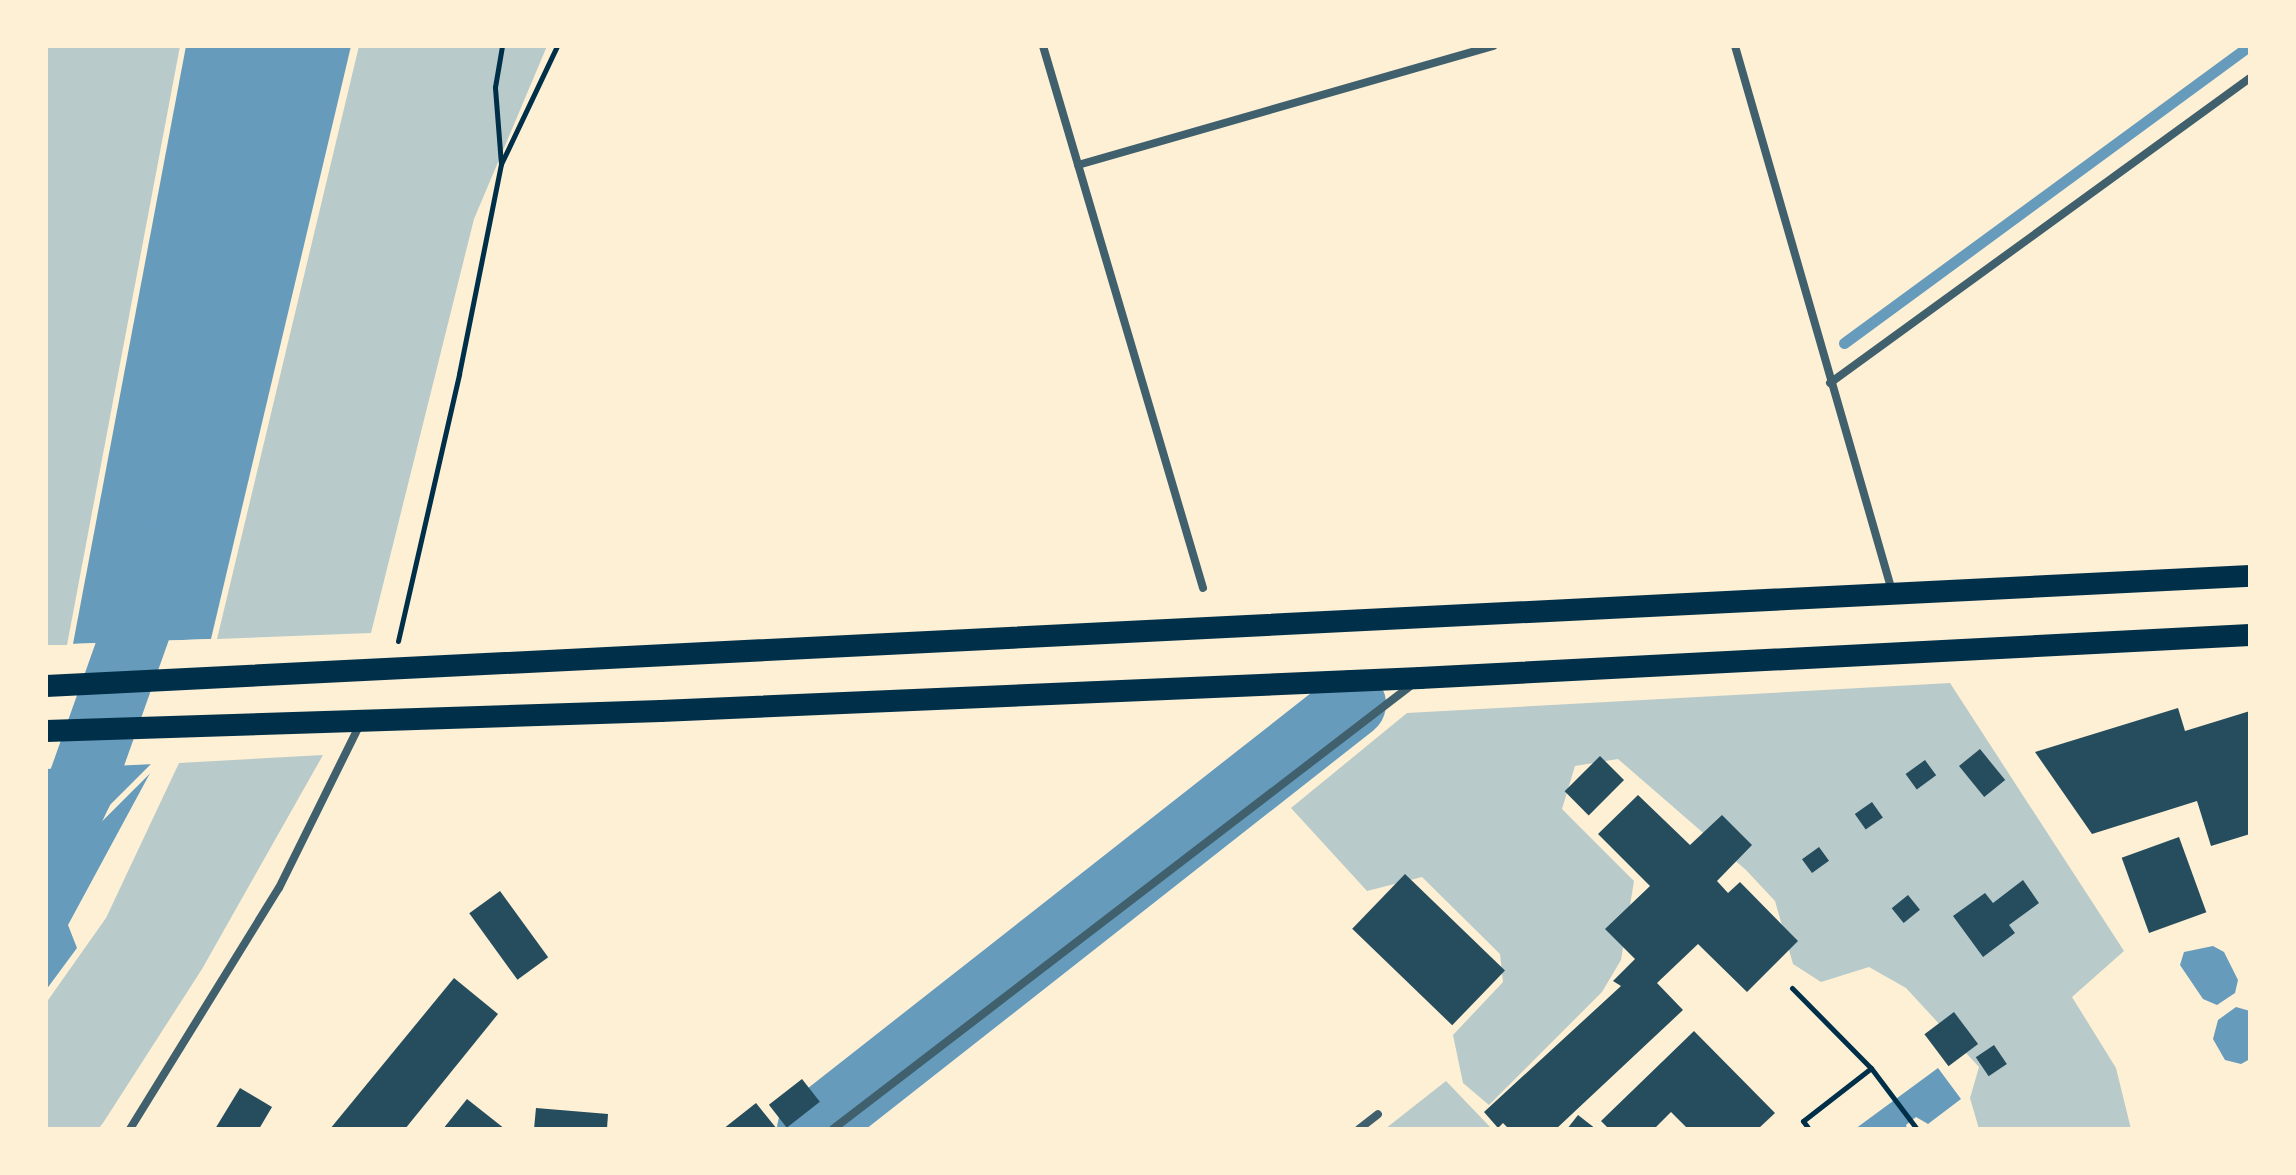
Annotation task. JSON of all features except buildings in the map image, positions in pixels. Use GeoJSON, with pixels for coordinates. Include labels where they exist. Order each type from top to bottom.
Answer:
{"type":"FeatureCollection","features":[{"type":"Feature","properties":{"kind":"highway"},"geometry":{"type":"LineString","coordinates":[[46,686],[2250,576]]}},
{"type":"Feature","properties":{"kind":"highway"},"geometry":{"type":"LineString","coordinates":[[46,731],[677,711],[1420,678],[2250,635]]}},
{"type":"Feature","properties":{"kind":"street"},"geometry":{"type":"LineString","coordinates":[[1043,46],[1203,588]]}},
{"type":"Feature","properties":{"kind":"street"},"geometry":{"type":"LineString","coordinates":[[1078,165],[1493,46]]}},
{"type":"Feature","properties":{"kind":"street"},"geometry":{"type":"LineString","coordinates":[[1735,46],[1893,595]]}},
{"type":"Feature","properties":{"kind":"street"},"geometry":{"type":"LineString","coordinates":[[1830,383],[2250,78]]}},
{"type":"Feature","properties":{"kind":"street"},"geometry":{"type":"LineString","coordinates":[[833,1129],[1420,678]]}},
{"type":"Feature","properties":{"kind":"street"},"geometry":{"type":"LineString","coordinates":[[130,1129],[279,888],[362,719]]}},
{"type":"Feature","properties":{"kind":"street"},"geometry":{"type":"LineString","coordinates":[[1359,1129],[1378,1114]]}},
{"type":"Feature","properties":{"kind":"path"},"geometry":{"type":"LineString","coordinates":[[501,164],[495,87],[502,46]]}},
{"type":"Feature","properties":{"kind":"path"},"geometry":{"type":"LineString","coordinates":[[391,669],[459,374],[501,164],[557,46]]}},
{"type":"Feature","properties":{"kind":"path"},"geometry":{"type":"LineString","coordinates":[[1792,988],[1871,1068],[1916,1128]]}},
{"type":"Feature","properties":{"kind":"path"},"geometry":{"type":"LineString","coordinates":[[1809,1129],[1803,1121],[1871,1068]]}},
{"type":"Feature","properties":{"kind":"shaded area"},"geometry":{"type":"Polygon","coordinates":[[[46,46],[180,46],[67,645],[46,645],[46,46]]]}},
{"type":"Feature","properties":{"kind":"shaded area"},"geometry":{"type":"Polygon","coordinates":[[[359,46],[547,46],[474,219],[371,633],[217,639],[359,46]]]}},
{"type":"Feature","properties":{"kind":"shaded area"},"geometry":{"type":"Polygon","coordinates":[[[1950,683],[2124,951],[2072,997],[2116,1068],[2131,1129],[1979,1129],[1970,1098],[1979,1067],[1906,988],[1869,967],[1821,982],[1793,964],[1775,901],[1746,870],[1618,759],[1575,766],[1562,809],[1634,881],[1621,960],[1602,992],[1489,1105],[1463,1083],[1453,1035],[1503,982],[1500,954],[1422,877],[1367,891],[1291,808],[1407,713],[1950,683]]]}},
{"type":"Feature","properties":{"kind":"shaded area"},"geometry":{"type":"Polygon","coordinates":[[[323,755],[202,969],[103,1123],[98,1129],[46,1129],[46,1003],[106,918],[179,763],[323,755]]]}},
{"type":"Feature","properties":{"kind":"shaded area"},"geometry":{"type":"Polygon","coordinates":[[[1446,1081],[1492,1129],[1385,1129],[1446,1081]]]}},
{"type":"Feature","properties":{"kind":"water"},"geometry":{"type":"Polygon","coordinates":[[[186,46],[351,46],[211,639],[73,644],[186,46]]]}},
{"type":"Feature","properties":{"kind":"water"},"geometry":{"type":"Polygon","coordinates":[[[155,764],[68,925],[77,948],[46,990],[46,769],[155,764]]]}},
{"type":"Feature","properties":{"kind":"water"},"geometry":{"type":"Polygon","coordinates":[[[2213,946],[2224,952],[2238,980],[2235,993],[2217,1005],[2203,999],[2180,965],[2184,952],[2213,946]]]}},
{"type":"Feature","properties":{"kind":"water"},"geometry":{"type":"Polygon","coordinates":[[[2236,1007],[2250,1011],[2250,1059],[2241,1064],[2225,1060],[2213,1039],[2218,1020],[2236,1007]]]}},
{"type":"Feature","properties":{"kind":"water"},"geometry":{"type":"Polygon","coordinates":[[[1938,1068],[1961,1099],[1928,1124],[1916,1117],[1906,1125],[1907,1129],[1855,1129],[1938,1068]]]}},
{"type":"Feature","properties":{"kind":"pier"},"geometry":{"type":"Polygon","coordinates":[[[215,639],[211,643],[74,648],[69,644],[215,639]]]}},
{"type":"Feature","properties":{"kind":"pier"},"geometry":{"type":"Polygon","coordinates":[[[155,760],[159,764],[82,841],[78,837],[155,760]]]}},
{"type":"Feature","properties":{"kind":"waterway"},"geometry":{"type":"LineString","coordinates":[[1844,343],[2249,46]]}},
{"type":"Feature","properties":{"kind":"waterway"},"geometry":{"type":"LineString","coordinates":[[46,861],[79,791],[163,555]]}},
{"type":"Feature","properties":{"kind":"waterway"},"geometry":{"type":"LineString","coordinates":[[811,1129],[1352,704]]}}]}
